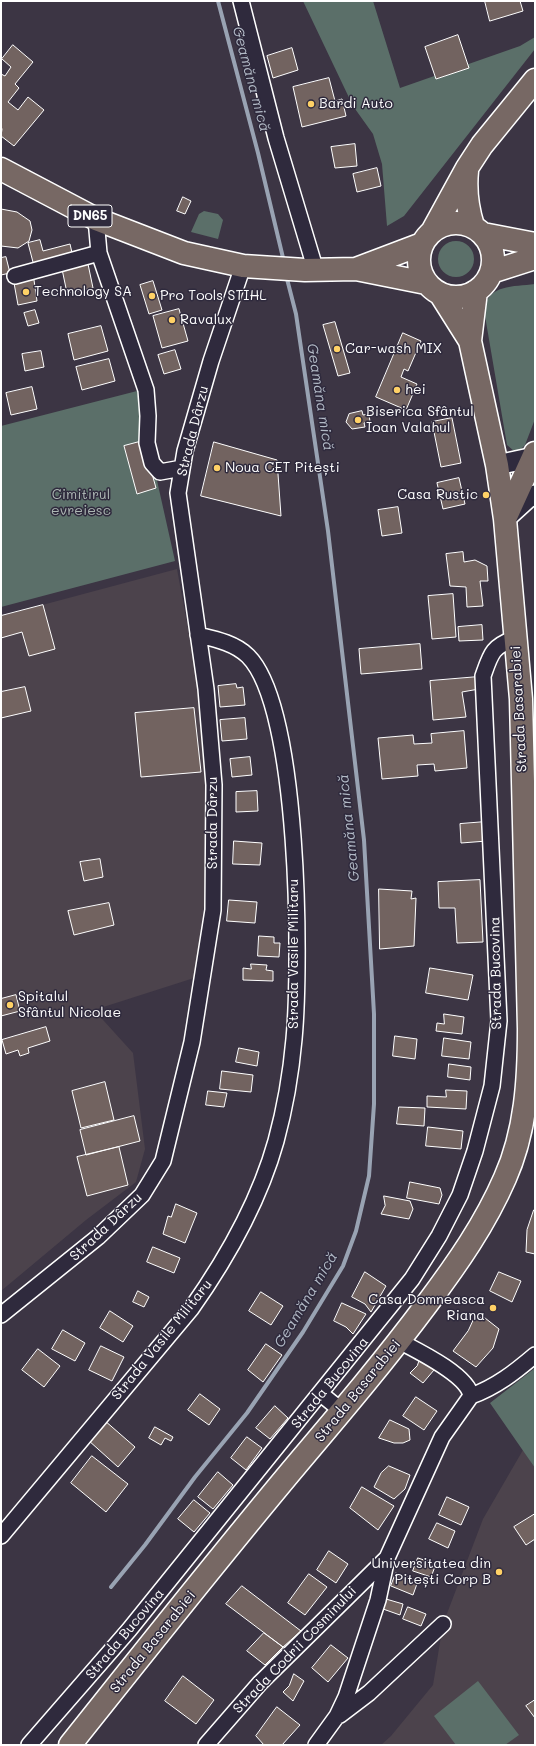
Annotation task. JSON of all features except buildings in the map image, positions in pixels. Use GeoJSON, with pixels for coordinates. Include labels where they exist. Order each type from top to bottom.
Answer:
{"type":"FeatureCollection","features":[{"type":"Feature","properties":{"kind":"main road"},"geometry":{"type":"LineString","coordinates":[[470,341],[434,289],[421,274],[419,254],[467,168],[493,130],[535,80]]}},
{"type":"Feature","properties":{"kind":"main road"},"geometry":{"type":"LineString","coordinates":[[356,269],[459,297],[476,291],[486,283],[491,272],[493,252],[478,230],[467,207],[465,188],[467,168]]}},
{"type":"Feature","properties":{"kind":"main road","name":"DN65"},"geometry":{"type":"LineString","coordinates":[[1,169],[96,219],[184,253],[243,266],[311,270],[356,269]]}},
{"type":"Feature","properties":{"kind":"main road"},"geometry":{"type":"LineString","coordinates":[[356,269],[428,237],[442,225],[453,222],[463,223],[478,230],[535,244]]}},
{"type":"Feature","properties":{"kind":"main road"},"geometry":{"type":"LineString","coordinates":[[491,272],[535,258]]}},
{"type":"Feature","properties":{"kind":"main road"},"geometry":{"type":"LineString","coordinates":[[470,341],[476,291]]}},
{"type":"Feature","properties":{"kind":"main road","name":"Strada Basarabiei"},"geometry":{"type":"LineString","coordinates":[[70,1745],[260,1508],[399,1341],[464,1254],[488,1216],[506,1177],[520,1134],[529,1070],[521,699],[505,519],[497,465],[470,341]]}},
{"type":"Feature","properties":{"kind":"main road"},"geometry":{"type":"LineString","coordinates":[[505,519],[534,458]]}},
{"type":"Feature","properties":{"kind":"street"},"geometry":{"type":"LineString","coordinates":[[241,1],[311,270]]}},
{"type":"Feature","properties":{"kind":"street"},"geometry":{"type":"LineString","coordinates":[[96,219],[99,253],[146,390],[148,416],[147,443],[152,463],[160,472],[182,468]]}},
{"type":"Feature","properties":{"kind":"street"},"geometry":{"type":"LineString","coordinates":[[14,276],[99,253]]}},
{"type":"Feature","properties":{"kind":"street","name":"Strada Dârzu"},"geometry":{"type":"LineString","coordinates":[[1,1315],[98,1237],[142,1195],[163,1161],[192,1042],[213,910],[214,785],[206,689],[178,493],[185,451],[211,361],[243,266]]}},
{"type":"Feature","properties":{"kind":"street"},"geometry":{"type":"LineString","coordinates":[[497,465],[534,458]]}},
{"type":"Feature","properties":{"kind":"street"},"geometry":{"type":"LineString","coordinates":[[505,519],[528,498],[535,495]]}},
{"type":"Feature","properties":{"kind":"street","name":"Strada Vasile Militaru"},"geometry":{"type":"LineString","coordinates":[[1,1536],[191,1309],[215,1275],[235,1241],[260,1186],[276,1142],[285,1099],[294,1040],[296,1011],[296,919],[288,786],[282,741],[261,676],[248,656],[225,641],[198,635]]}},
{"type":"Feature","properties":{"kind":"street","name":"Strada Bucovina"},"geometry":{"type":"LineString","coordinates":[[29,1745],[129,1630],[321,1394],[412,1279],[440,1236],[460,1195],[475,1151],[490,1094],[499,1021],[483,676],[490,658],[499,644],[516,638]]}},
{"type":"Feature","properties":{"kind":"street"},"geometry":{"type":"LineString","coordinates":[[399,1341],[416,1350],[459,1378],[470,1389],[471,1396]]}},
{"type":"Feature","properties":{"kind":"street"},"geometry":{"type":"LineString","coordinates":[[316,1745],[337,1716],[352,1683],[378,1600],[387,1558],[442,1438],[471,1396],[486,1391],[509,1377],[535,1355]]}},
{"type":"Feature","properties":{"kind":"street"},"geometry":{"type":"LineString","coordinates":[[321,1394],[342,1411]]}},
{"type":"Feature","properties":{"kind":"street","name":"Strada Codrii Cosminului"},"geometry":{"type":"LineString","coordinates":[[206,1745],[260,1683],[387,1558]]}},
{"type":"Feature","properties":{"kind":"street"},"geometry":{"type":"LineString","coordinates":[[337,1716],[369,1693],[443,1624]]}},
{"type":"Feature","properties":{"kind":"shaded area"},"geometry":{"type":"Polygon","coordinates":[[[177,569],[197,678],[207,769],[204,906],[194,978],[94,1010],[133,1053],[145,1149],[136,1182],[86,1220],[1,1291],[1,616],[177,569]]]}},
{"type":"Feature","properties":{"kind":"shaded area","name":"Universitatea din Pitești Corp B"},"geometry":{"type":"Polygon","coordinates":[[[523,1450],[535,1468],[535,1745],[381,1745],[391,1736],[433,1685],[443,1624],[483,1519],[523,1450]]]}},
{"type":"Feature","properties":{"kind":"green space"},"geometry":{"type":"Polygon","coordinates":[[[303,1],[373,1],[400,88],[520,46],[535,37],[535,49],[404,216],[387,226],[382,164],[373,134],[353,106],[303,1]]]}},
{"type":"Feature","properties":{"kind":"green space"},"geometry":{"type":"Polygon","coordinates":[[[204,211],[218,214],[223,220],[218,239],[191,232],[199,214],[204,211]]]}},
{"type":"Feature","properties":{"kind":"green space"},"geometry":{"type":"Polygon","coordinates":[[[460,241],[469,246],[473,252],[473,266],[469,272],[460,277],[452,277],[443,272],[439,266],[438,255],[443,246],[449,242],[460,241]]]}},
{"type":"Feature","properties":{"kind":"green space"},"geometry":{"type":"Polygon","coordinates":[[[535,284],[535,419],[525,445],[520,450],[514,451],[507,445],[484,310],[486,302],[496,291],[503,288],[535,284]]]}},
{"type":"Feature","properties":{"kind":"green space","name":"Cimitirul evreiesc"},"geometry":{"type":"Polygon","coordinates":[[[137,391],[175,561],[1,607],[1,426],[137,391]]]}},
{"type":"Feature","properties":{"kind":"green space"},"geometry":{"type":"Polygon","coordinates":[[[535,1368],[535,1468],[490,1403],[535,1368]]]}},
{"type":"Feature","properties":{"kind":"green space"},"geometry":{"type":"Polygon","coordinates":[[[478,1681],[519,1735],[505,1745],[456,1745],[434,1716],[478,1681]]]}},
{"type":"Feature","properties":{"kind":"waterway","name":"Geamăna mică"},"geometry":{"type":"LineString","coordinates":[[218,1],[258,153],[284,262]]}},
{"type":"Feature","properties":{"kind":"waterway","name":"Geamăna mică"},"geometry":{"type":"LineString","coordinates":[[111,1587],[145,1545],[195,1477],[247,1413],[303,1332],[343,1266],[356,1231],[369,1176],[374,1104],[374,1014],[364,840],[328,531],[296,314],[286,275]]}},
{"type":"Feature","properties":{"kind":"place","name":"Bardi Auto"},"geometry":{"type":"Point","coordinates":[311,104]}},
{"type":"Feature","properties":{"kind":"place","name":"Technology SA"},"geometry":{"type":"Point","coordinates":[26,292]}},
{"type":"Feature","properties":{"kind":"place","name":"Pro Tools STIHL"},"geometry":{"type":"Point","coordinates":[152,296]}},
{"type":"Feature","properties":{"kind":"place","name":"Ravalux"},"geometry":{"type":"Point","coordinates":[172,320]}},
{"type":"Feature","properties":{"kind":"place","name":"Car-wash MIX"},"geometry":{"type":"Point","coordinates":[337,349]}},
{"type":"Feature","properties":{"kind":"place","name":"hei"},"geometry":{"type":"Point","coordinates":[397,390]}},
{"type":"Feature","properties":{"kind":"place","name":"Biserica Sfântul Ioan Valahul"},"geometry":{"type":"Point","coordinates":[358,420]}},
{"type":"Feature","properties":{"kind":"place","name":"Noua CET Pitești"},"geometry":{"type":"Point","coordinates":[217,468]}},
{"type":"Feature","properties":{"kind":"place","name":"Casa Rustic"},"geometry":{"type":"Point","coordinates":[486,495]}},
{"type":"Feature","properties":{"kind":"place","name":"Spitalul Sfântul Nicolae"},"geometry":{"type":"Point","coordinates":[10,1005]}},
{"type":"Feature","properties":{"kind":"place","name":"Casa Domneasca Riana"},"geometry":{"type":"Point","coordinates":[493,1308]}},
{"type":"Feature","properties":{"kind":"place","name":"Universitatea din Pitești Corp B"},"geometry":{"type":"Point","coordinates":[499,1572]}}]}
